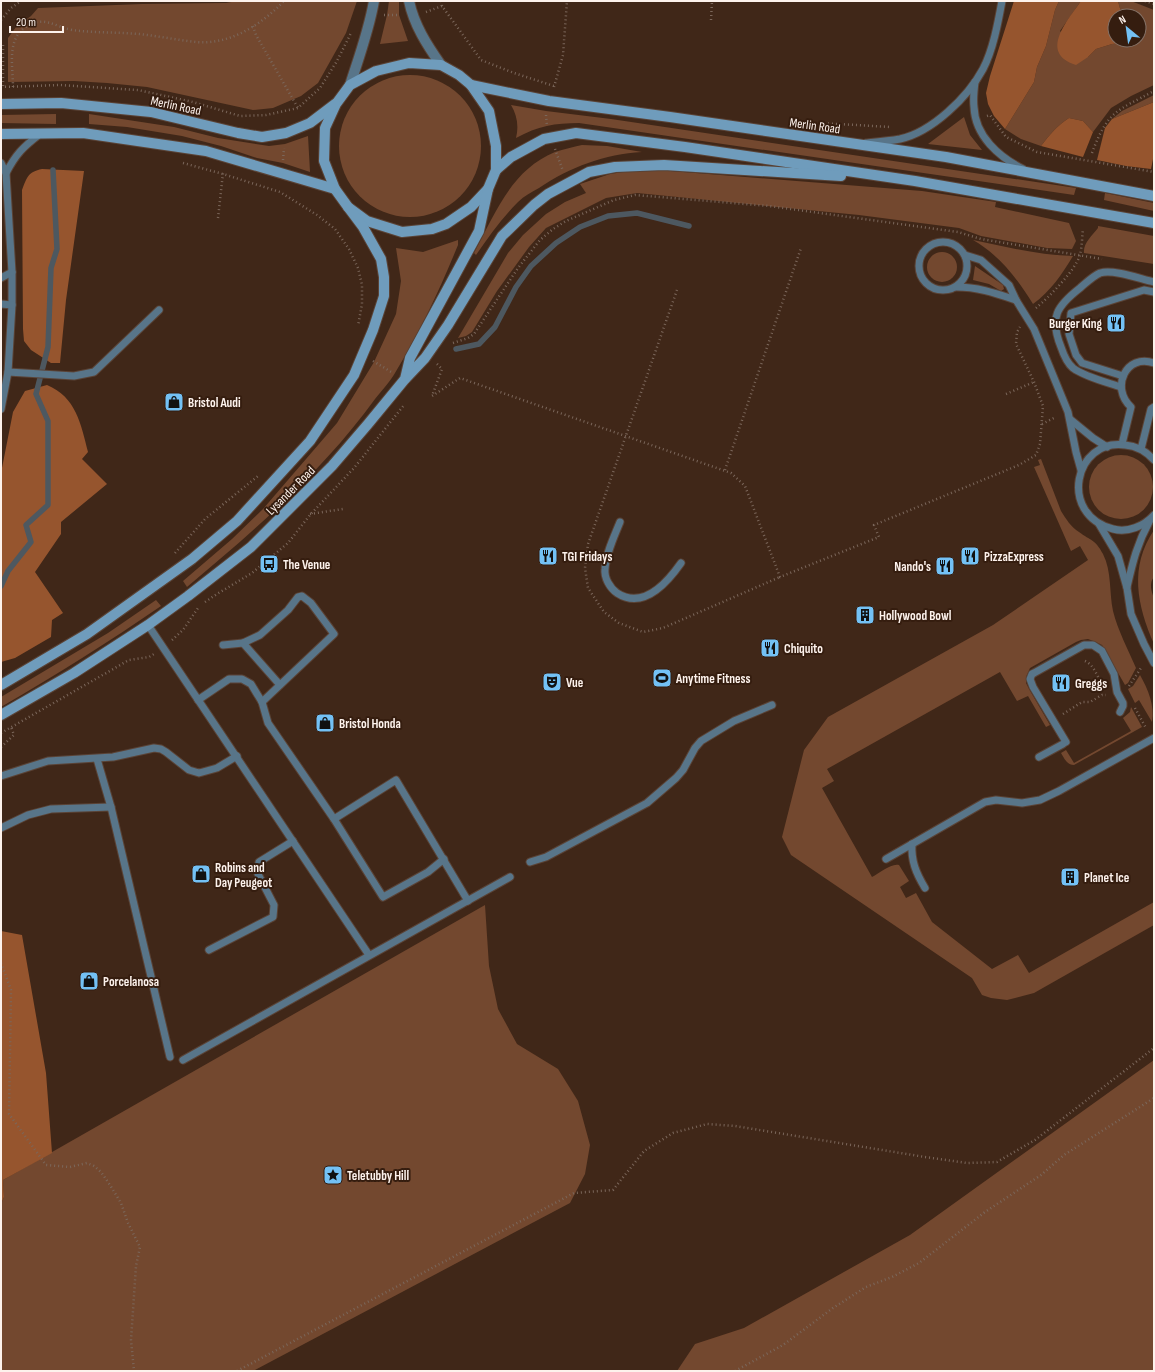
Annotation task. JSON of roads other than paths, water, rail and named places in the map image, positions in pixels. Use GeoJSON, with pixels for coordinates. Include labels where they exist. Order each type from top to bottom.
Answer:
{"type":"FeatureCollection","features":[{"type":"Feature","properties":{"kind":"street"},"geometry":{"type":"LineString","coordinates":[[336,104],[350,85],[363,48],[374,1]]}},
{"type":"Feature","properties":{"kind":"street"},"geometry":{"type":"LineString","coordinates":[[409,1],[412,16],[424,40],[441,66]]}},
{"type":"Feature","properties":{"kind":"street"},"geometry":{"type":"LineString","coordinates":[[348,207],[367,221],[402,232],[432,229],[446,224],[471,206],[488,189],[496,170],[496,146],[489,111],[471,85],[459,75],[441,66],[409,63],[376,71],[350,85]]}},
{"type":"Feature","properties":{"kind":"street","name":"Merlin Road"},"geometry":{"type":"LineString","coordinates":[[471,85],[549,101],[946,156],[1154,196]]}},
{"type":"Feature","properties":{"kind":"street","name":"Merlin Road"},"geometry":{"type":"LineString","coordinates":[[1,104],[61,103],[151,112],[238,133],[262,137],[286,133],[310,123],[336,104]]}},
{"type":"Feature","properties":{"kind":"street","name":"Lysander Road"},"geometry":{"type":"LineString","coordinates":[[2,684],[87,634],[152,589],[192,559],[237,521],[310,441],[354,375],[373,330],[384,296],[384,277],[381,258],[363,227],[335,189],[324,161],[325,128],[336,104]]}},
{"type":"Feature","properties":{"kind":"street"},"geometry":{"type":"LineString","coordinates":[[1,134],[83,133],[206,151],[335,189]]}},
{"type":"Feature","properties":{"kind":"street"},"geometry":{"type":"LineString","coordinates":[[496,170],[511,157],[544,139],[576,133],[915,180],[1154,223]]}},
{"type":"Feature","properties":{"kind":"street"},"geometry":{"type":"LineString","coordinates":[[405,379],[429,352],[448,325],[502,236],[534,205],[548,194],[589,172],[615,167],[664,165],[915,180]]}},
{"type":"Feature","properties":{"kind":"street","name":"Lysander Road"},"geometry":{"type":"LineString","coordinates":[[1,716],[74,673],[148,625],[188,596],[251,547],[332,466],[405,379],[410,358],[479,231],[488,189]]}},
{"type":"Feature","properties":{"kind":"lane"},"geometry":{"type":"LineString","coordinates":[[859,144],[900,139],[920,132],[947,112],[969,91],[983,69],[995,35],[1002,1]]}},
{"type":"Feature","properties":{"kind":"lane"},"geometry":{"type":"LineString","coordinates":[[975,82],[974,109],[976,119],[991,147],[1011,163],[1030,172]]}},
{"type":"Feature","properties":{"kind":"lane"},"geometry":{"type":"LineString","coordinates":[[6,173],[15,157],[24,146],[40,134]]}},
{"type":"Feature","properties":{"kind":"lane"},"geometry":{"type":"LineString","coordinates":[[1,163],[6,173],[12,272],[12,305],[8,372],[1,409]]}},
{"type":"Feature","properties":{"kind":"lane"},"geometry":{"type":"LineString","coordinates":[[956,287],[965,276],[967,262],[964,255],[955,245],[942,242],[935,243],[923,252],[920,259],[920,274],[929,286],[936,290],[944,291],[956,287],[972,287],[1016,300]]}},
{"type":"Feature","properties":{"kind":"lane"},"geometry":{"type":"LineString","coordinates":[[964,255],[981,260],[1009,285],[1016,300],[1034,329],[1070,420],[1076,452],[1082,470]]}},
{"type":"Feature","properties":{"kind":"lane"},"geometry":{"type":"LineString","coordinates":[[1,278],[12,272]]}},
{"type":"Feature","properties":{"kind":"lane"},"geometry":{"type":"LineString","coordinates":[[1121,387],[1072,367],[1064,355],[1057,339],[1055,323],[1059,307],[1069,297],[1100,273],[1111,272],[1154,282]]}},
{"type":"Feature","properties":{"kind":"lane"},"geometry":{"type":"LineString","coordinates":[[1123,376],[1082,363],[1076,355],[1069,334],[1071,313],[1144,290],[1154,292]]}},
{"type":"Feature","properties":{"kind":"lane"},"geometry":{"type":"LineString","coordinates":[[1,304],[12,305]]}},
{"type":"Feature","properties":{"kind":"lane"},"geometry":{"type":"LineString","coordinates":[[8,372],[74,376],[94,372],[159,310]]}},
{"type":"Feature","properties":{"kind":"lane"},"geometry":{"type":"LineString","coordinates":[[1122,444],[1131,407],[1123,398],[1121,387],[1123,376],[1130,366],[1146,360],[1154,363]]}},
{"type":"Feature","properties":{"kind":"lane"},"geometry":{"type":"LineString","coordinates":[[1141,449],[1151,409],[1154,407]]}},
{"type":"Feature","properties":{"kind":"lane"},"geometry":{"type":"LineString","coordinates":[[1070,420],[1093,438],[1107,446]]}},
{"type":"Feature","properties":{"kind":"lane"},"geometry":{"type":"LineString","coordinates":[[1152,517],[1138,527],[1128,530],[1118,530],[1104,527],[1093,520],[1084,510],[1079,497],[1078,483],[1082,470],[1088,460],[1096,452],[1107,446],[1122,444],[1132,446],[1141,449],[1154,460]]}},
{"type":"Feature","properties":{"kind":"lane"},"geometry":{"type":"LineString","coordinates":[[1127,588],[1140,537],[1152,517]]}},
{"type":"Feature","properties":{"kind":"lane"},"geometry":{"type":"LineString","coordinates":[[620,522],[607,556],[605,571],[607,582],[618,594],[623,597],[634,599],[645,597],[661,586],[681,563]]}},
{"type":"Feature","properties":{"kind":"lane"},"geometry":{"type":"LineString","coordinates":[[1099,524],[1114,548],[1127,588],[1130,608],[1136,627],[1154,663]]}},
{"type":"Feature","properties":{"kind":"lane"},"geometry":{"type":"LineString","coordinates":[[223,645],[243,643],[260,636],[288,610],[298,597],[302,596],[311,603],[334,634],[262,702]]}},
{"type":"Feature","properties":{"kind":"lane"},"geometry":{"type":"LineString","coordinates":[[148,625],[369,956]]}},
{"type":"Feature","properties":{"kind":"lane"},"geometry":{"type":"LineString","coordinates":[[243,643],[280,685]]}},
{"type":"Feature","properties":{"kind":"lane"},"geometry":{"type":"LineString","coordinates":[[1039,757],[1064,743],[1030,679],[1034,673],[1084,644],[1093,645],[1102,651],[1114,674],[1117,692],[1123,702],[1120,712]]}},
{"type":"Feature","properties":{"kind":"lane"},"geometry":{"type":"LineString","coordinates":[[198,700],[229,680],[242,679],[251,684],[262,702],[268,723],[334,819],[383,897],[428,872],[444,859]]}},
{"type":"Feature","properties":{"kind":"lane"},"geometry":{"type":"LineString","coordinates":[[530,862],[546,857],[647,802],[676,778],[683,770],[701,740],[734,721],[772,705]]}},
{"type":"Feature","properties":{"kind":"lane"},"geometry":{"type":"LineString","coordinates":[[886,859],[991,800],[1022,803],[1040,800],[1154,738]]}},
{"type":"Feature","properties":{"kind":"lane"},"geometry":{"type":"LineString","coordinates":[[1,776],[48,761],[97,759],[154,748],[161,749],[189,770],[198,773],[217,768],[236,756]]}},
{"type":"Feature","properties":{"kind":"lane"},"geometry":{"type":"LineString","coordinates":[[97,759],[110,807],[170,1057]]}},
{"type":"Feature","properties":{"kind":"lane"},"geometry":{"type":"LineString","coordinates":[[334,819],[396,780],[468,901]]}},
{"type":"Feature","properties":{"kind":"lane"},"geometry":{"type":"LineString","coordinates":[[1,828],[28,815],[51,809],[110,807]]}},
{"type":"Feature","properties":{"kind":"lane"},"geometry":{"type":"LineString","coordinates":[[209,950],[273,917],[274,905],[258,874],[259,862],[293,841]]}},
{"type":"Feature","properties":{"kind":"lane"},"geometry":{"type":"LineString","coordinates":[[912,844],[914,866],[925,888]]}},
{"type":"Feature","properties":{"kind":"lane"},"geometry":{"type":"LineString","coordinates":[[183,1060],[510,877]]}},
{"type":"Feature","properties":{"kind":"waterway"},"geometry":{"type":"LineString","coordinates":[[1,586],[8,571],[31,542],[26,525],[48,505],[48,421],[36,394],[48,347],[51,268],[57,249],[53,170]]}},
{"type":"Feature","properties":{"kind":"waterway"},"geometry":{"type":"LineString","coordinates":[[456,349],[479,344],[495,327],[516,287],[531,266],[556,243],[580,227],[608,216],[637,213],[689,226]]}},
{"type":"Feature","properties":{"kind":"place","name":"Burger King"},"geometry":{"type":"Point","coordinates":[1116,323]}},
{"type":"Feature","properties":{"kind":"place","name":"Bristol Audi"},"geometry":{"type":"Point","coordinates":[174,402]}},
{"type":"Feature","properties":{"kind":"place","name":"TGI Fridays"},"geometry":{"type":"Point","coordinates":[548,556]}},
{"type":"Feature","properties":{"kind":"place","name":"PizzaExpress"},"geometry":{"type":"Point","coordinates":[970,556]}},
{"type":"Feature","properties":{"kind":"place","name":"The Venue"},"geometry":{"type":"Point","coordinates":[269,564]}},
{"type":"Feature","properties":{"kind":"place","name":"Nando's"},"geometry":{"type":"Point","coordinates":[945,566]}},
{"type":"Feature","properties":{"kind":"place","name":"Hollywood Bowl"},"geometry":{"type":"Point","coordinates":[865,615]}},
{"type":"Feature","properties":{"kind":"place","name":"Chiquito"},"geometry":{"type":"Point","coordinates":[770,648]}},
{"type":"Feature","properties":{"kind":"place","name":"Anytime Fitness"},"geometry":{"type":"Point","coordinates":[662,678]}},
{"type":"Feature","properties":{"kind":"place","name":"Vue"},"geometry":{"type":"Point","coordinates":[552,682]}},
{"type":"Feature","properties":{"kind":"place","name":"Greggs"},"geometry":{"type":"Point","coordinates":[1061,683]}},
{"type":"Feature","properties":{"kind":"place","name":"Bristol Honda"},"geometry":{"type":"Point","coordinates":[325,723]}},
{"type":"Feature","properties":{"kind":"place","name":"Robins and Day Peugeot"},"geometry":{"type":"Point","coordinates":[201,874]}},
{"type":"Feature","properties":{"kind":"place","name":"Planet Ice"},"geometry":{"type":"Point","coordinates":[1070,877]}},
{"type":"Feature","properties":{"kind":"place","name":"Porcelanosa"},"geometry":{"type":"Point","coordinates":[89,981]}},
{"type":"Feature","properties":{"kind":"place","name":"Teletubby Hill"},"geometry":{"type":"Point","coordinates":[333,1175]}}]}
